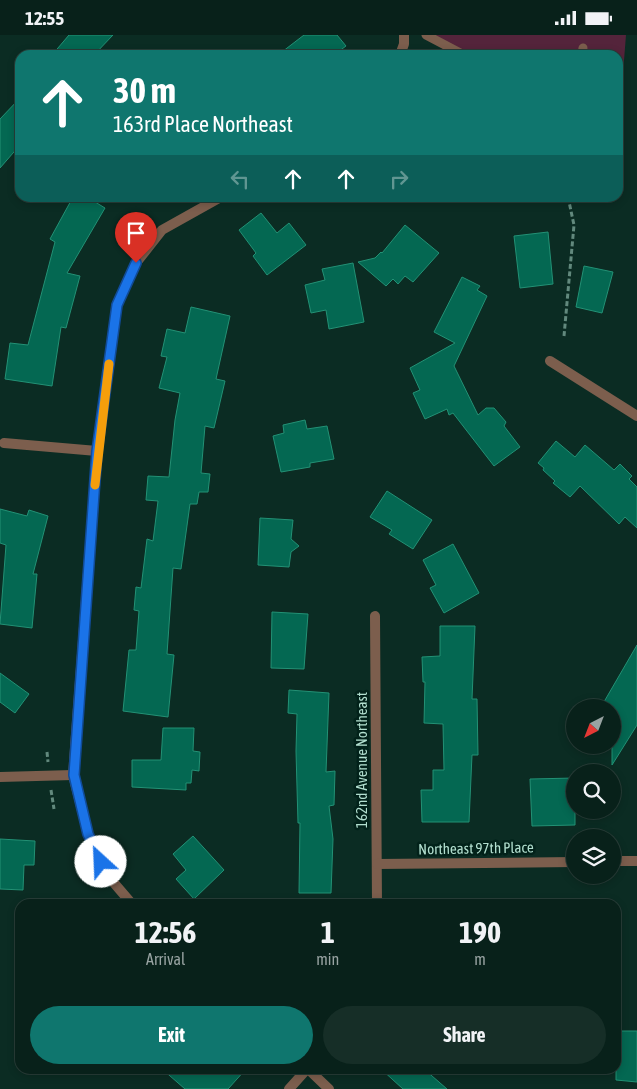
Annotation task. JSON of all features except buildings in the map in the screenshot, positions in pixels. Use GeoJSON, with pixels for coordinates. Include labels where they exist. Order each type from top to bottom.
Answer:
{"type":"FeatureCollection","features":[{"type":"Feature","properties":{"kind":"street"},"geometry":{"type":"LineString","coordinates":[[402,50],[404,35]]}},
{"type":"Feature","properties":{"kind":"street"},"geometry":{"type":"LineString","coordinates":[[128,899],[108,876],[88,834],[74,775],[97,451],[117,305],[136,263],[162,231],[212,202]]}},
{"type":"Feature","properties":{"kind":"street"},"geometry":{"type":"LineString","coordinates":[[550,361],[637,416]]}},
{"type":"Feature","properties":{"kind":"street"},"geometry":{"type":"LineString","coordinates":[[4,443],[97,451]]}},
{"type":"Feature","properties":{"kind":"street","name":"162nd Avenue Northeast"},"geometry":{"type":"LineString","coordinates":[[375,616],[376,899]]}},
{"type":"Feature","properties":{"kind":"street"},"geometry":{"type":"LineString","coordinates":[[0,777],[74,775]]}},
{"type":"Feature","properties":{"kind":"street"},"geometry":{"type":"LineString","coordinates":[[621,861],[637,861]]}},
{"type":"Feature","properties":{"kind":"street","name":"Northeast 97th Place"},"geometry":{"type":"LineString","coordinates":[[376,864],[566,862]]}},
{"type":"Feature","properties":{"kind":"street"},"geometry":{"type":"LineString","coordinates":[[289,1089],[303,1074]]}},
{"type":"Feature","properties":{"kind":"street"},"geometry":{"type":"LineString","coordinates":[[313,1074],[329,1089]]}},
{"type":"Feature","properties":{"kind":"lane"},"geometry":{"type":"LineString","coordinates":[[426,35],[454,50]]}},
{"type":"Feature","properties":{"kind":"path"},"geometry":{"type":"LineString","coordinates":[[564,336],[574,225],[569,202]]}},
{"type":"Feature","properties":{"kind":"shaded area"},"geometry":{"type":"Polygon","coordinates":[[[429,35],[626,35],[623,73],[623,50],[446,50],[429,35]]]}},
{"type":"Feature","properties":{"kind":"slow traffic"},"geometry":{"type":"LineString","coordinates":[[95,485],[97,451],[109,364]]}},
{"type":"Feature","properties":{"kind":"route"},"geometry":{"type":"LineString","coordinates":[[101,862],[88,834],[74,775],[97,451],[117,305],[136,263]]}}]}
